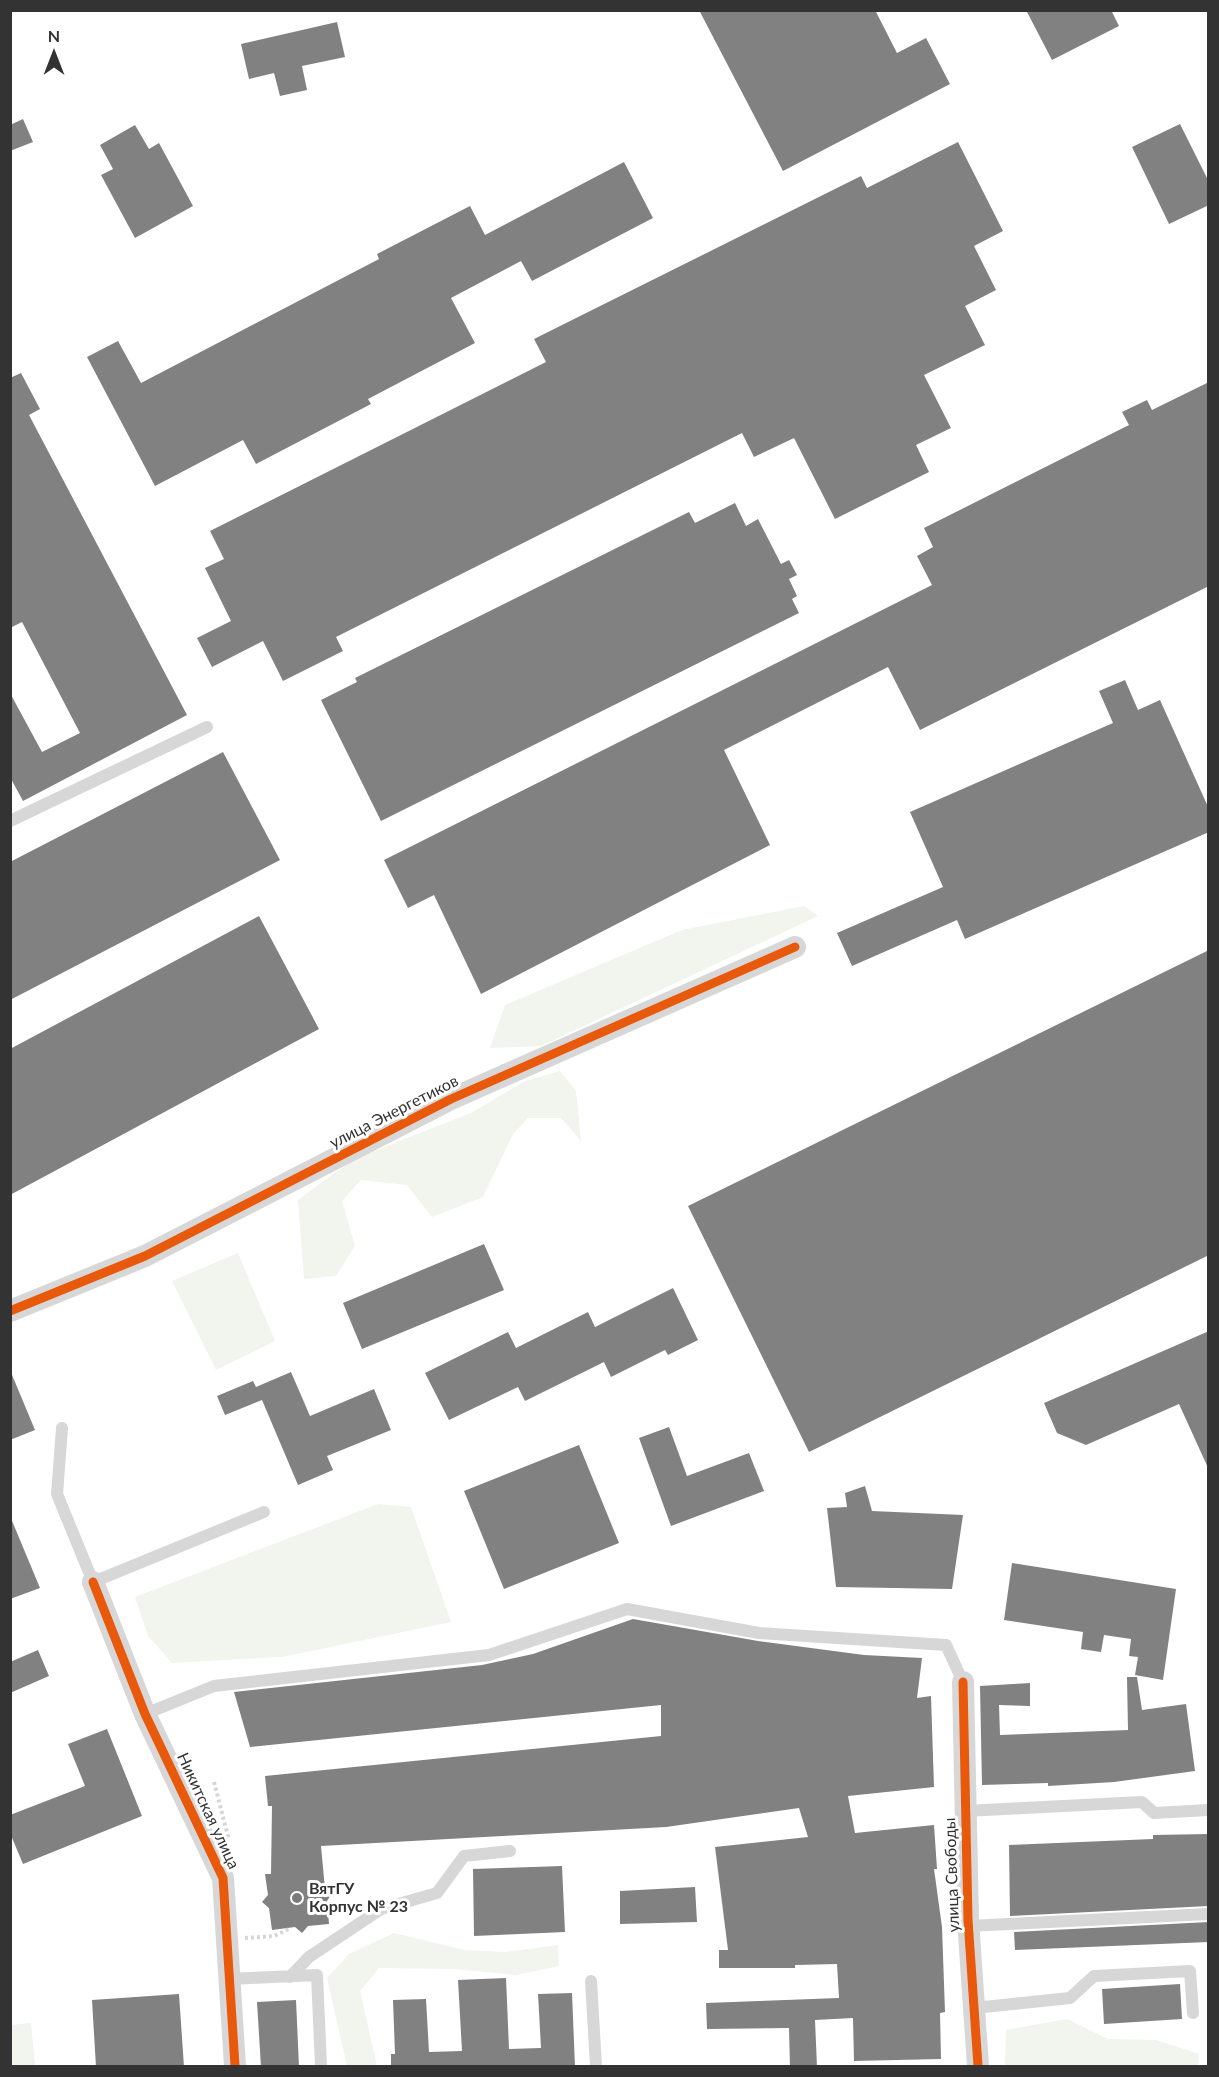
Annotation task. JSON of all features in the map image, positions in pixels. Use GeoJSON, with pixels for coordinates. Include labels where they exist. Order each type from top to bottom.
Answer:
{"type":"FeatureCollection","features":[{"type":"Feature","properties":{"kind":"street","name":"улица Энергетиков"},"geometry":{"type":"LineString","coordinates":[[10,1311],[145,1256],[451,1099],[795,947]]}},
{"type":"Feature","properties":{"kind":"street","name":"Никитская улица"},"geometry":{"type":"LineString","coordinates":[[93,1582],[146,1714],[224,1878],[235,2067]]}},
{"type":"Feature","properties":{"kind":"street","name":"улица Свободы"},"geometry":{"type":"LineString","coordinates":[[963,1682],[969,1926],[978,2067]]}},
{"type":"Feature","properties":{"kind":"lane"},"geometry":{"type":"LineString","coordinates":[[10,821],[207,727]]}},
{"type":"Feature","properties":{"kind":"lane"},"geometry":{"type":"LineString","coordinates":[[62,1428],[57,1494],[93,1582],[264,1512]]}},
{"type":"Feature","properties":{"kind":"lane"},"geometry":{"type":"LineString","coordinates":[[146,1714],[214,1686],[489,1655],[627,1609],[759,1634],[946,1645],[963,1682]]}},
{"type":"Feature","properties":{"kind":"lane"},"geometry":{"type":"LineString","coordinates":[[965,1811],[1142,1802],[1154,1813],[1209,1810]]}},
{"type":"Feature","properties":{"kind":"lane"},"geometry":{"type":"LineString","coordinates":[[290,1977],[309,1957],[381,1909],[437,1893],[464,1856],[510,1851]]}},
{"type":"Feature","properties":{"kind":"lane"},"geometry":{"type":"LineString","coordinates":[[969,1926],[1209,1914]]}},
{"type":"Feature","properties":{"kind":"lane"},"geometry":{"type":"LineString","coordinates":[[974,2008],[1070,1998],[1094,1976],[1190,1971],[1193,2013]]}},
{"type":"Feature","properties":{"kind":"lane"},"geometry":{"type":"LineString","coordinates":[[229,1979],[316,1975],[321,2067]]}},
{"type":"Feature","properties":{"kind":"lane"},"geometry":{"type":"LineString","coordinates":[[591,1981],[596,2067]]}},
{"type":"Feature","properties":{"kind":"path"},"geometry":{"type":"LineString","coordinates":[[244,1939],[274,1936],[291,1928]]}},
{"type":"Feature","properties":{"kind":"shaded area"},"geometry":{"type":"Polygon","coordinates":[[[804,906],[818,916],[541,1046],[490,1048],[505,1005],[682,930],[804,906]]]}},
{"type":"Feature","properties":{"kind":"shaded area"},"geometry":{"type":"Polygon","coordinates":[[[560,1071],[576,1091],[581,1141],[561,1118],[528,1118],[513,1134],[483,1197],[432,1217],[407,1185],[361,1180],[342,1201],[355,1246],[336,1276],[304,1279],[298,1200],[354,1159],[471,1113],[525,1081],[560,1071]]]}},
{"type":"Feature","properties":{"kind":"shaded area"},"geometry":{"type":"Polygon","coordinates":[[[238,1253],[275,1341],[216,1370],[172,1281],[238,1253]]]}},
{"type":"Feature","properties":{"kind":"shaded area"},"geometry":{"type":"Polygon","coordinates":[[[378,1504],[411,1507],[451,1622],[282,1657],[172,1663],[148,1636],[135,1597],[378,1504]]]}},
{"type":"Feature","properties":{"kind":"shaded area"},"geometry":{"type":"Polygon","coordinates":[[[394,1933],[464,1950],[506,1952],[558,1945],[559,1966],[516,1975],[454,1969],[379,1968],[360,1991],[377,2066],[347,2066],[327,1978],[349,1954],[394,1933]]]}},
{"type":"Feature","properties":{"kind":"shaded area"},"geometry":{"type":"Polygon","coordinates":[[[1067,2019],[1108,2039],[1156,2040],[1199,2054],[1198,2066],[1005,2066],[1006,2030],[1067,2019]]]}},
{"type":"Feature","properties":{"kind":"shaded area"},"geometry":{"type":"Polygon","coordinates":[[[31,2023],[35,2066],[11,2066],[11,2025],[31,2023]]]}},
{"type":"Feature","properties":{"kind":"building"},"geometry":{"type":"Polygon","coordinates":[[[699,10],[875,10],[897,53],[926,38],[950,84],[783,171],[699,10]]]}},
{"type":"Feature","properties":{"kind":"building"},"geometry":{"type":"Polygon","coordinates":[[[1026,10],[1111,10],[1119,26],[1052,60],[1026,10]]]}},
{"type":"Feature","properties":{"kind":"building"},"geometry":{"type":"Polygon","coordinates":[[[337,22],[345,57],[302,66],[307,90],[280,96],[274,73],[249,79],[241,44],[337,22]]]}},
{"type":"Feature","properties":{"kind":"building"},"geometry":{"type":"Polygon","coordinates":[[[23,119],[33,142],[10,151],[10,125],[23,119]]]}},
{"type":"Feature","properties":{"kind":"building"},"geometry":{"type":"Polygon","coordinates":[[[1180,124],[1209,182],[1209,205],[1169,224],[1132,147],[1180,124]]]}},
{"type":"Feature","properties":{"kind":"building"},"geometry":{"type":"Polygon","coordinates":[[[135,125],[149,149],[159,143],[193,206],[135,238],[101,175],[113,169],[100,145],[135,125]]]}},
{"type":"Feature","properties":{"kind":"building"},"geometry":{"type":"Polygon","coordinates":[[[958,142],[1003,231],[974,246],[996,290],[965,306],[985,345],[924,375],[951,428],[916,445],[929,472],[835,519],[794,438],[754,457],[742,433],[336,637],[343,651],[283,681],[263,641],[212,667],[197,638],[231,621],[205,568],[224,559],[210,531],[546,362],[534,339],[861,176],[867,188],[958,142]]]}},
{"type":"Feature","properties":{"kind":"building"},"geometry":{"type":"Polygon","coordinates":[[[624,162],[653,218],[532,281],[521,261],[451,298],[475,343],[368,399],[371,404],[256,464],[243,440],[155,486],[87,357],[118,341],[141,383],[379,259],[377,254],[470,206],[485,235],[624,162]]]}},
{"type":"Feature","properties":{"kind":"building"},"geometry":{"type":"Polygon","coordinates":[[[21,373],[40,409],[29,415],[187,715],[23,801],[10,777],[10,693],[42,752],[80,733],[22,622],[10,628],[10,378],[21,373]]]}},
{"type":"Feature","properties":{"kind":"building"},"geometry":{"type":"Polygon","coordinates":[[[1209,382],[1209,586],[920,730],[888,667],[724,750],[770,845],[481,994],[434,895],[408,908],[384,860],[932,585],[917,556],[933,547],[924,528],[1129,425],[1122,412],[1147,400],[1152,410],[1209,382]]]}},
{"type":"Feature","properties":{"kind":"building"},"geometry":{"type":"Polygon","coordinates":[[[735,503],[746,526],[758,519],[781,564],[789,560],[797,575],[789,579],[797,596],[792,599],[799,613],[381,821],[321,700],[357,682],[355,678],[689,512],[695,523],[735,503]]]}},
{"type":"Feature","properties":{"kind":"building"},"geometry":{"type":"Polygon","coordinates":[[[1125,680],[1138,710],[1160,700],[1209,809],[1209,832],[965,939],[957,920],[852,966],[837,933],[943,887],[910,812],[1113,723],[1099,691],[1125,680]]]}},
{"type":"Feature","properties":{"kind":"building"},"geometry":{"type":"Polygon","coordinates":[[[223,752],[280,860],[10,1000],[10,862],[223,752]]]}},
{"type":"Feature","properties":{"kind":"building"},"geometry":{"type":"Polygon","coordinates":[[[259,916],[319,1029],[10,1195],[10,1049],[259,916]]]}},
{"type":"Feature","properties":{"kind":"building"},"geometry":{"type":"Polygon","coordinates":[[[1209,950],[1209,1255],[809,1452],[688,1206],[1209,950]]]}},
{"type":"Feature","properties":{"kind":"building"},"geometry":{"type":"Polygon","coordinates":[[[484,1244],[504,1290],[362,1349],[343,1303],[484,1244]]]}},
{"type":"Feature","properties":{"kind":"building"},"geometry":{"type":"Polygon","coordinates":[[[673,1288],[698,1340],[668,1355],[665,1350],[611,1377],[604,1362],[525,1401],[518,1387],[449,1420],[425,1373],[508,1332],[516,1348],[588,1312],[595,1327],[673,1288]]]}},
{"type":"Feature","properties":{"kind":"building"},"geometry":{"type":"Polygon","coordinates":[[[1209,1331],[1209,1470],[1179,1404],[1086,1445],[1057,1433],[1044,1403],[1209,1331]]]}},
{"type":"Feature","properties":{"kind":"building"},"geometry":{"type":"Polygon","coordinates":[[[10,1370],[35,1430],[10,1440],[10,1370]]]}},
{"type":"Feature","properties":{"kind":"building"},"geometry":{"type":"Polygon","coordinates":[[[291,1372],[310,1416],[374,1389],[391,1430],[327,1456],[333,1470],[298,1485],[262,1400],[225,1415],[217,1396],[253,1381],[256,1387],[291,1372]]]}},
{"type":"Feature","properties":{"kind":"building"},"geometry":{"type":"Polygon","coordinates":[[[669,1427],[687,1476],[749,1453],[764,1491],[671,1526],[639,1438],[669,1427]]]}},
{"type":"Feature","properties":{"kind":"building"},"geometry":{"type":"Polygon","coordinates":[[[579,1445],[619,1543],[504,1589],[464,1491],[579,1445]]]}},
{"type":"Feature","properties":{"kind":"building"},"geometry":{"type":"Polygon","coordinates":[[[865,1486],[872,1511],[963,1515],[952,1589],[836,1587],[827,1508],[847,1507],[845,1493],[865,1486]]]}},
{"type":"Feature","properties":{"kind":"building"},"geometry":{"type":"Polygon","coordinates":[[[10,1516],[40,1588],[10,1599],[10,1516]]]}},
{"type":"Feature","properties":{"kind":"building"},"geometry":{"type":"Polygon","coordinates":[[[1012,1563],[1176,1589],[1163,1680],[1135,1675],[1138,1657],[1129,1656],[1131,1639],[1104,1635],[1101,1652],[1081,1649],[1083,1632],[1004,1620],[1012,1563]]]}},
{"type":"Feature","properties":{"kind":"building"},"geometry":{"type":"Polygon","coordinates":[[[633,1619],[758,1641],[864,1655],[922,1658],[917,1698],[931,1696],[934,1787],[848,1796],[855,1833],[934,1825],[937,1869],[934,1869],[942,1927],[945,2012],[940,2013],[941,2059],[854,2061],[853,2018],[815,2020],[817,2067],[790,2067],[789,2028],[707,2029],[706,2003],[839,1998],[837,1964],[795,1965],[795,1968],[719,1968],[719,1950],[728,1950],[715,1847],[808,1837],[799,1808],[666,1827],[321,1846],[325,1889],[332,1893],[327,1901],[329,1924],[308,1926],[302,1933],[295,1927],[272,1930],[269,1908],[262,1902],[268,1895],[265,1874],[271,1874],[272,1806],[268,1806],[265,1776],[661,1736],[661,1705],[250,1747],[234,1692],[482,1665],[533,1654],[633,1619]]]}},
{"type":"Feature","properties":{"kind":"building"},"geometry":{"type":"Polygon","coordinates":[[[38,1650],[49,1676],[10,1693],[10,1662],[38,1650]]]}},
{"type":"Feature","properties":{"kind":"building"},"geometry":{"type":"Polygon","coordinates":[[[1127,1677],[1137,1677],[1142,1710],[1186,1704],[1195,1771],[1114,1782],[1048,1786],[1048,1783],[982,1785],[980,1686],[1030,1683],[1030,1706],[999,1705],[1000,1735],[1128,1730],[1127,1677]]]}},
{"type":"Feature","properties":{"kind":"building"},"geometry":{"type":"Polygon","coordinates":[[[107,1729],[142,1816],[23,1864],[10,1833],[10,1815],[85,1786],[68,1744],[107,1729]]]}},
{"type":"Feature","properties":{"kind":"building"},"geometry":{"type":"Polygon","coordinates":[[[1209,1834],[1209,1906],[1010,1916],[1009,1845],[1153,1839],[1153,1835],[1209,1834]]]}},
{"type":"Feature","properties":{"kind":"building"},"geometry":{"type":"Polygon","coordinates":[[[562,1866],[565,1932],[474,1936],[473,1869],[562,1866]]]}},
{"type":"Feature","properties":{"kind":"building"},"geometry":{"type":"Polygon","coordinates":[[[695,1887],[697,1922],[620,1924],[620,1891],[695,1887]]]}},
{"type":"Feature","properties":{"kind":"building"},"geometry":{"type":"Polygon","coordinates":[[[1209,1922],[1209,1942],[1015,1950],[1014,1932],[1209,1922]]]}},
{"type":"Feature","properties":{"kind":"building"},"geometry":{"type":"Polygon","coordinates":[[[506,1978],[509,2049],[541,2048],[538,1994],[572,1993],[575,2067],[391,2067],[391,2054],[395,2054],[393,2000],[426,1999],[429,2052],[462,2051],[458,1980],[506,1978]]]}},
{"type":"Feature","properties":{"kind":"building"},"geometry":{"type":"Polygon","coordinates":[[[1180,1984],[1182,2019],[1104,2024],[1102,1989],[1180,1984]]]}},
{"type":"Feature","properties":{"kind":"building"},"geometry":{"type":"Polygon","coordinates":[[[179,1994],[184,2067],[96,2067],[92,2000],[179,1994]]]}},
{"type":"Feature","properties":{"kind":"building"},"geometry":{"type":"Polygon","coordinates":[[[296,2000],[299,2067],[261,2067],[257,2002],[296,2000]]]}},
{"type":"Feature","properties":{"kind":"cycle path"},"geometry":{"type":"LineString","coordinates":[[10,1311],[145,1256],[451,1099],[795,947]]}},
{"type":"Feature","properties":{"kind":"cycle path"},"geometry":{"type":"LineString","coordinates":[[93,1582],[145,1714],[223,1878],[235,2066]]}},
{"type":"Feature","properties":{"kind":"cycle path"},"geometry":{"type":"LineString","coordinates":[[963,1682],[968,1920],[978,2066]]}},
{"type":"Feature","properties":{"kind":"place","name":"ВятГУ Корпус № 23"},"geometry":{"type":"Point","coordinates":[297,1898]}}]}
